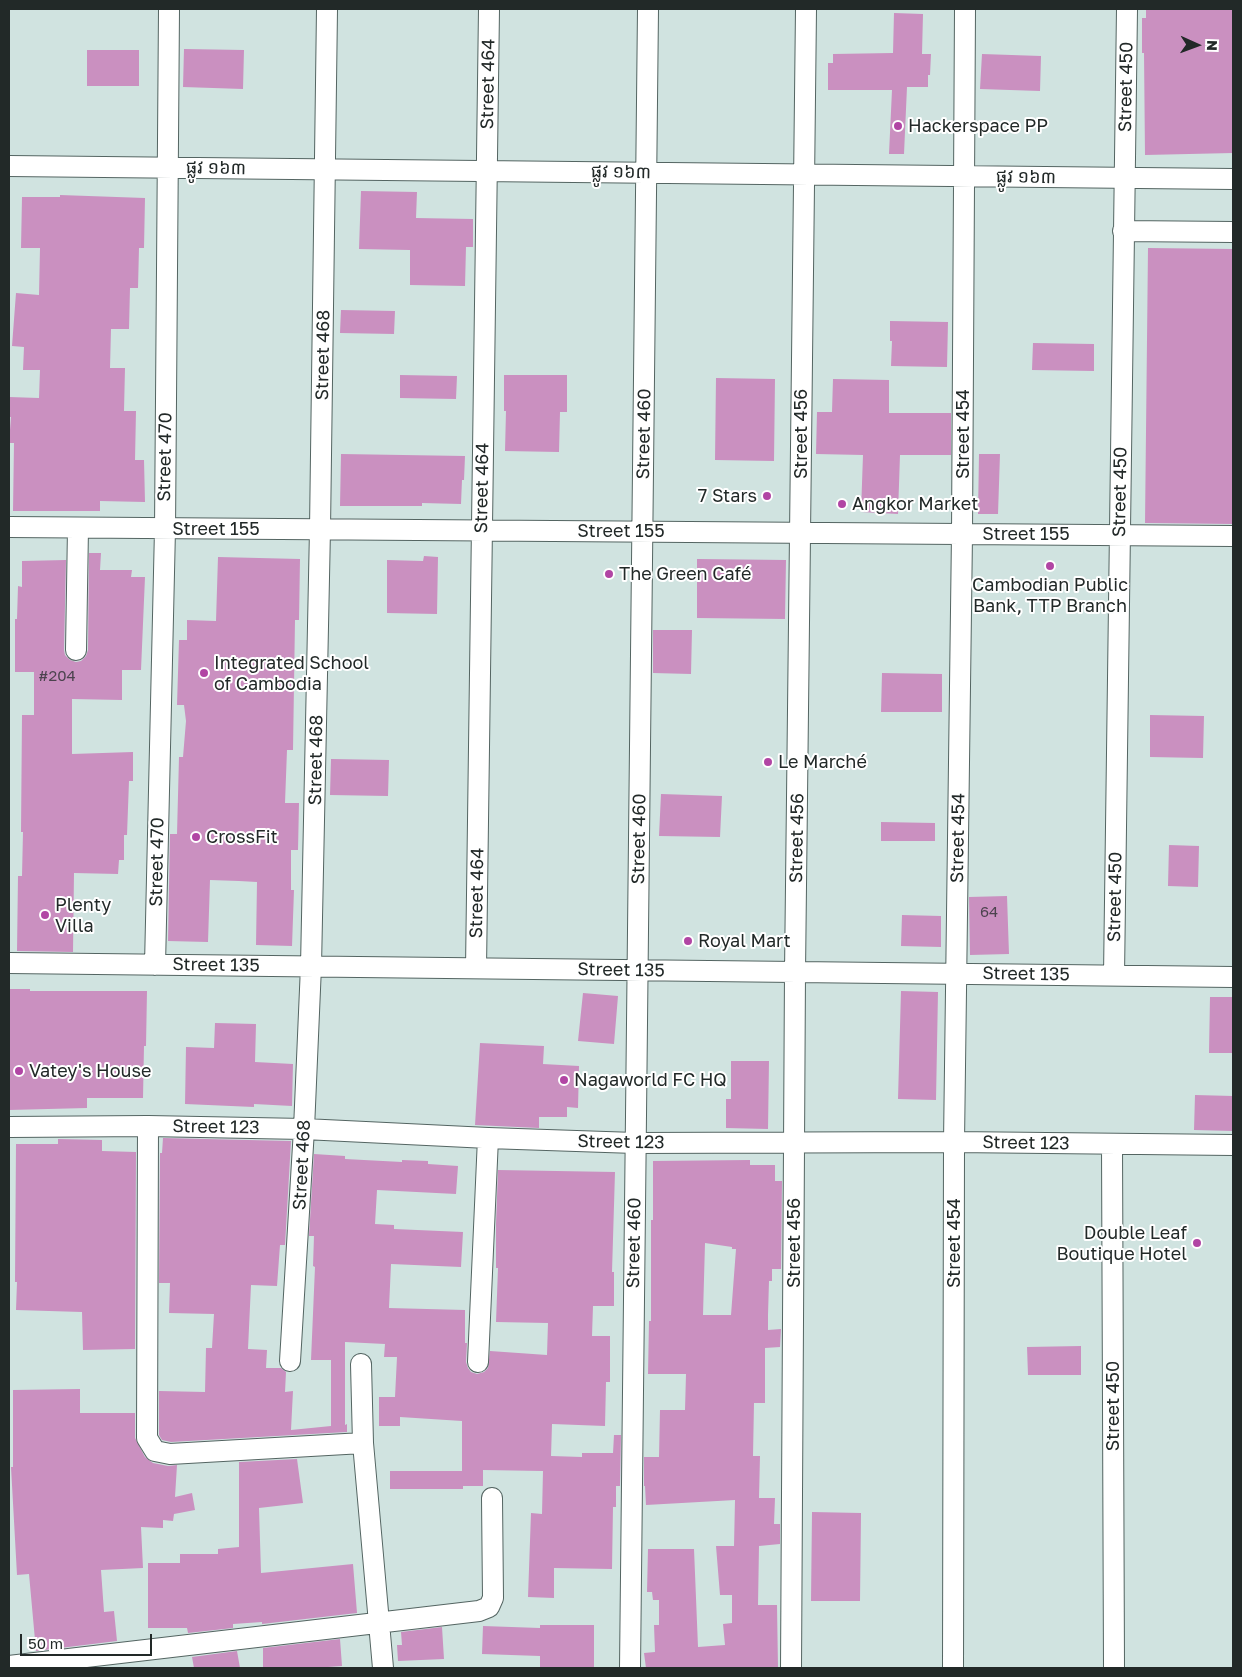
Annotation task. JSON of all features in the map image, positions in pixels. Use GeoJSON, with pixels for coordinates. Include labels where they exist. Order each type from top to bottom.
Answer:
{"type":"FeatureCollection","features":[{"type":"Feature","properties":{"kind":"street","name":"Street 470"},"geometry":{"type":"LineString","coordinates":[[155,964],[164,528],[169,168],[169,9]]}},
{"type":"Feature","properties":{"kind":"street","name":"Street 468"},"geometry":{"type":"LineString","coordinates":[[290,1361],[312,966],[327,9]]}},
{"type":"Feature","properties":{"kind":"street","name":"Street 464"},"geometry":{"type":"LineString","coordinates":[[476,968],[488,9]]}},
{"type":"Feature","properties":{"kind":"street","name":"Street 460"},"geometry":{"type":"LineString","coordinates":[[630,1668],[648,9]]}},
{"type":"Feature","properties":{"kind":"street","name":"Street 456"},"geometry":{"type":"LineString","coordinates":[[791,1668],[795,972],[806,9]]}},
{"type":"Feature","properties":{"kind":"street","name":"Street 454"},"geometry":{"type":"LineString","coordinates":[[953,1668],[954,1142],[962,534],[965,9]]}},
{"type":"Feature","properties":{"kind":"street","name":"Street 450"},"geometry":{"type":"LineString","coordinates":[[1114,975],[1127,9]]}},
{"type":"Feature","properties":{"kind":"street","name":"ផ្លូវ ១៦៣"},"geometry":{"type":"LineString","coordinates":[[9,166],[1233,179]]}},
{"type":"Feature","properties":{"kind":"street"},"geometry":{"type":"LineString","coordinates":[[1124,230],[1233,232]]}},
{"type":"Feature","properties":{"kind":"street","name":"Street 155"},"geometry":{"type":"LineString","coordinates":[[9,527],[1233,536]]}},
{"type":"Feature","properties":{"kind":"street"},"geometry":{"type":"LineString","coordinates":[[76,650],[78,528]]}},
{"type":"Feature","properties":{"kind":"street","name":"Street 135"},"geometry":{"type":"LineString","coordinates":[[9,963],[1233,977]]}},
{"type":"Feature","properties":{"kind":"street"},"geometry":{"type":"LineString","coordinates":[[148,1126],[147,1438],[155,1451],[170,1454],[362,1443]]}},
{"type":"Feature","properties":{"kind":"street","name":"Street 123"},"geometry":{"type":"LineString","coordinates":[[9,1127],[148,1126],[304,1129],[635,1143],[795,1141],[1233,1146]]}},
{"type":"Feature","properties":{"kind":"street"},"geometry":{"type":"LineString","coordinates":[[478,1362],[488,1138]]}},
{"type":"Feature","properties":{"kind":"street","name":"Street 450"},"geometry":{"type":"LineString","coordinates":[[1112,1144],[1114,1668]]}},
{"type":"Feature","properties":{"kind":"street"},"geometry":{"type":"LineString","coordinates":[[361,1364],[362,1443],[383,1668]]}},
{"type":"Feature","properties":{"kind":"street"},"geometry":{"type":"LineString","coordinates":[[9,1666],[479,1611],[489,1607],[493,1598],[492,1498]]}},
{"type":"Feature","properties":{"kind":"building"},"geometry":{"type":"Polygon","coordinates":[[[1146,9],[1233,9],[1233,153],[1145,155],[1142,18],[1146,18],[1146,9]]]}},
{"type":"Feature","properties":{"kind":"building"},"geometry":{"type":"Polygon","coordinates":[[[894,13],[923,14],[922,54],[931,54],[928,87],[907,87],[904,154],[889,154],[892,90],[828,90],[828,63],[833,63],[833,54],[893,53],[894,13]]]}},
{"type":"Feature","properties":{"kind":"building"},"geometry":{"type":"Polygon","coordinates":[[[184,49],[244,50],[243,89],[183,87],[184,49]]]}},
{"type":"Feature","properties":{"kind":"building"},"geometry":{"type":"Polygon","coordinates":[[[87,50],[139,50],[139,86],[87,86],[87,50]]]}},
{"type":"Feature","properties":{"kind":"building"},"geometry":{"type":"Polygon","coordinates":[[[982,54],[1041,56],[1040,91],[980,89],[982,54]]]}},
{"type":"Feature","properties":{"kind":"building"},"geometry":{"type":"Polygon","coordinates":[[[361,191],[417,192],[416,218],[473,219],[473,247],[466,247],[465,286],[410,285],[410,250],[359,249],[361,191]]]}},
{"type":"Feature","properties":{"kind":"building"},"geometry":{"type":"Polygon","coordinates":[[[60,195],[145,198],[144,248],[139,248],[138,288],[130,288],[129,329],[111,329],[110,368],[125,368],[124,411],[136,411],[135,460],[144,460],[145,502],[100,501],[100,511],[13,511],[14,443],[9,443],[11,417],[9,417],[9,397],[39,398],[40,370],[23,370],[24,347],[12,346],[16,293],[39,295],[40,248],[21,248],[22,197],[60,197],[60,195]]]}},
{"type":"Feature","properties":{"kind":"building"},"geometry":{"type":"Polygon","coordinates":[[[1148,248],[1233,249],[1233,524],[1145,523],[1148,248]]]}},
{"type":"Feature","properties":{"kind":"building"},"geometry":{"type":"Polygon","coordinates":[[[341,310],[395,311],[394,334],[340,333],[341,310]]]}},
{"type":"Feature","properties":{"kind":"building"},"geometry":{"type":"Polygon","coordinates":[[[890,321],[948,322],[947,367],[891,366],[892,341],[890,341],[890,321]]]}},
{"type":"Feature","properties":{"kind":"building"},"geometry":{"type":"Polygon","coordinates":[[[1033,343],[1094,344],[1094,371],[1032,370],[1033,343]]]}},
{"type":"Feature","properties":{"kind":"building"},"geometry":{"type":"Polygon","coordinates":[[[400,375],[457,376],[456,399],[400,398],[400,375]]]}},
{"type":"Feature","properties":{"kind":"building"},"geometry":{"type":"Polygon","coordinates":[[[504,375],[567,375],[567,412],[560,412],[559,452],[505,451],[506,411],[504,411],[504,375]]]}},
{"type":"Feature","properties":{"kind":"building"},"geometry":{"type":"Polygon","coordinates":[[[716,378],[775,379],[774,461],[715,460],[716,378]]]}},
{"type":"Feature","properties":{"kind":"building"},"geometry":{"type":"Polygon","coordinates":[[[833,379],[889,380],[889,413],[951,413],[951,455],[900,455],[898,514],[861,512],[863,455],[816,454],[817,412],[832,412],[833,379]]]}},
{"type":"Feature","properties":{"kind":"building"},"geometry":{"type":"Polygon","coordinates":[[[341,454],[465,456],[461,504],[422,503],[422,506],[340,506],[341,454]]]}},
{"type":"Feature","properties":{"kind":"building"},"geometry":{"type":"Polygon","coordinates":[[[979,454],[1000,454],[998,514],[978,514],[979,454]]]}},
{"type":"Feature","properties":{"kind":"building"},"geometry":{"type":"Polygon","coordinates":[[[89,553],[101,553],[100,570],[132,570],[131,577],[145,577],[141,670],[122,670],[122,700],[72,699],[72,754],[133,752],[133,781],[129,781],[127,835],[124,835],[124,860],[119,860],[118,874],[74,873],[73,952],[17,951],[18,876],[22,876],[23,832],[21,832],[22,715],[34,715],[34,672],[15,672],[15,619],[17,619],[18,586],[22,587],[22,561],[66,560],[64,650],[65,655],[70,660],[76,662],[81,661],[86,656],[88,650],[89,553]]]}},
{"type":"Feature","properties":{"kind":"building"},"geometry":{"type":"Polygon","coordinates":[[[424,556],[438,557],[437,614],[387,613],[387,560],[423,561],[424,556]]]}},
{"type":"Feature","properties":{"kind":"building"},"geometry":{"type":"Polygon","coordinates":[[[218,557],[300,559],[299,620],[295,620],[293,750],[287,750],[285,803],[299,803],[298,850],[291,850],[291,890],[294,890],[292,946],[256,945],[257,882],[239,881],[210,880],[208,942],[168,941],[170,834],[177,834],[179,757],[183,757],[186,721],[184,705],[177,705],[179,640],[187,640],[187,620],[216,621],[218,557]]]}},
{"type":"Feature","properties":{"kind":"building"},"geometry":{"type":"Polygon","coordinates":[[[697,559],[786,560],[785,619],[697,618],[697,559]]]}},
{"type":"Feature","properties":{"kind":"building"},"geometry":{"type":"Polygon","coordinates":[[[653,630],[692,630],[691,674],[653,673],[653,630]]]}},
{"type":"Feature","properties":{"kind":"building"},"geometry":{"type":"Polygon","coordinates":[[[882,673],[942,674],[942,712],[881,712],[882,673]]]}},
{"type":"Feature","properties":{"kind":"building"},"geometry":{"type":"Polygon","coordinates":[[[1150,715],[1204,716],[1203,758],[1150,757],[1150,715]]]}},
{"type":"Feature","properties":{"kind":"building"},"geometry":{"type":"Polygon","coordinates":[[[331,759],[389,760],[388,796],[330,795],[331,759]]]}},
{"type":"Feature","properties":{"kind":"building"},"geometry":{"type":"Polygon","coordinates":[[[661,794],[722,796],[720,837],[659,836],[661,794]]]}},
{"type":"Feature","properties":{"kind":"building"},"geometry":{"type":"Polygon","coordinates":[[[881,822],[935,823],[935,841],[881,841],[881,822]]]}},
{"type":"Feature","properties":{"kind":"building"},"geometry":{"type":"Polygon","coordinates":[[[1169,845],[1199,846],[1198,887],[1168,886],[1169,845]]]}},
{"type":"Feature","properties":{"kind":"building"},"geometry":{"type":"Polygon","coordinates":[[[1007,896],[1009,954],[970,955],[969,897],[1007,896]]]}},
{"type":"Feature","properties":{"kind":"building"},"geometry":{"type":"Polygon","coordinates":[[[902,915],[941,916],[941,947],[901,946],[902,915]]]}},
{"type":"Feature","properties":{"kind":"building"},"geometry":{"type":"Polygon","coordinates":[[[9,989],[30,989],[30,991],[147,991],[143,1098],[87,1098],[87,1108],[9,1110],[9,989]]]}},
{"type":"Feature","properties":{"kind":"building"},"geometry":{"type":"Polygon","coordinates":[[[901,991],[938,992],[936,1100],[898,1099],[901,991]]]}},
{"type":"Feature","properties":{"kind":"building"},"geometry":{"type":"Polygon","coordinates":[[[583,993],[618,996],[614,1044],[578,1041],[583,993]]]}},
{"type":"Feature","properties":{"kind":"building"},"geometry":{"type":"Polygon","coordinates":[[[1210,997],[1233,997],[1233,1053],[1209,1053],[1210,997]]]}},
{"type":"Feature","properties":{"kind":"building"},"geometry":{"type":"Polygon","coordinates":[[[215,1023],[256,1024],[255,1062],[293,1064],[292,1106],[254,1104],[254,1107],[185,1104],[186,1047],[214,1048],[215,1023]]]}},
{"type":"Feature","properties":{"kind":"building"},"geometry":{"type":"Polygon","coordinates":[[[480,1043],[544,1046],[543,1064],[579,1066],[578,1108],[567,1107],[567,1117],[539,1117],[539,1128],[475,1125],[480,1043]]]}},
{"type":"Feature","properties":{"kind":"building"},"geometry":{"type":"Polygon","coordinates":[[[731,1061],[769,1061],[768,1129],[726,1128],[726,1099],[731,1099],[731,1061]]]}},
{"type":"Feature","properties":{"kind":"building"},"geometry":{"type":"Polygon","coordinates":[[[1195,1095],[1233,1096],[1233,1131],[1194,1130],[1195,1095]]]}},
{"type":"Feature","properties":{"kind":"building"},"geometry":{"type":"Polygon","coordinates":[[[163,1138],[291,1141],[285,1245],[280,1245],[277,1286],[251,1285],[248,1349],[267,1350],[266,1368],[281,1368],[286,1372],[285,1392],[293,1391],[291,1430],[331,1426],[331,1360],[311,1360],[315,1267],[313,1266],[314,1236],[309,1236],[314,1154],[345,1156],[345,1159],[402,1162],[402,1160],[428,1161],[428,1164],[458,1166],[456,1194],[377,1190],[375,1224],[394,1225],[394,1229],[463,1232],[461,1267],[391,1264],[389,1308],[465,1310],[466,1362],[471,1372],[477,1374],[484,1372],[488,1368],[490,1351],[547,1355],[548,1323],[496,1322],[498,1170],[615,1172],[612,1272],[614,1272],[614,1306],[593,1306],[592,1336],[610,1336],[610,1382],[606,1382],[605,1426],[552,1424],[551,1456],[582,1457],[582,1453],[613,1453],[614,1435],[621,1435],[620,1486],[616,1486],[616,1507],[613,1507],[612,1569],[554,1568],[554,1598],[528,1597],[531,1513],[542,1514],[543,1471],[483,1470],[483,1486],[463,1486],[463,1489],[390,1489],[390,1471],[462,1471],[462,1421],[400,1417],[400,1426],[379,1426],[379,1397],[395,1397],[397,1357],[384,1357],[385,1344],[345,1342],[345,1425],[347,1424],[347,1432],[171,1442],[162,1440],[159,1435],[159,1391],[205,1392],[206,1348],[212,1348],[214,1314],[169,1313],[170,1283],[159,1283],[160,1153],[162,1153],[163,1138]]]}},
{"type":"Feature","properties":{"kind":"building"},"geometry":{"type":"Polygon","coordinates":[[[58,1139],[102,1140],[102,1151],[136,1152],[135,1349],[83,1350],[82,1312],[16,1310],[16,1144],[58,1144],[58,1139]]]}},
{"type":"Feature","properties":{"kind":"building"},"geometry":{"type":"Polygon","coordinates":[[[750,1160],[750,1165],[775,1165],[775,1181],[782,1181],[781,1269],[772,1269],[772,1281],[769,1281],[768,1315],[768,1330],[781,1329],[780,1347],[765,1348],[765,1403],[754,1403],[753,1456],[760,1456],[759,1498],[775,1498],[774,1524],[780,1524],[780,1544],[759,1546],[758,1605],[777,1605],[778,1668],[646,1668],[644,1653],[655,1652],[654,1625],[659,1625],[659,1600],[653,1600],[652,1592],[647,1592],[648,1549],[694,1549],[698,1647],[725,1645],[723,1624],[732,1623],[732,1595],[720,1595],[716,1546],[734,1546],[735,1500],[646,1505],[644,1457],[659,1457],[660,1410],[685,1410],[686,1374],[648,1374],[649,1321],[651,1321],[653,1161],[750,1160]],[[705,1243],[703,1315],[731,1315],[736,1249],[732,1249],[732,1247],[705,1243]]]}},
{"type":"Feature","properties":{"kind":"building"},"geometry":{"type":"Polygon","coordinates":[[[1081,1346],[1081,1375],[1028,1375],[1027,1347],[1081,1346]]]}},
{"type":"Feature","properties":{"kind":"building"},"geometry":{"type":"Polygon","coordinates":[[[80,1389],[80,1413],[135,1413],[135,1438],[145,1457],[153,1463],[168,1466],[177,1465],[175,1497],[192,1493],[195,1510],[174,1514],[173,1521],[163,1520],[163,1528],[141,1527],[143,1568],[101,1570],[104,1612],[114,1611],[117,1641],[36,1651],[29,1574],[17,1575],[11,1467],[13,1467],[13,1390],[80,1389]]]}},
{"type":"Feature","properties":{"kind":"building"},"geometry":{"type":"Polygon","coordinates":[[[297,1459],[303,1503],[259,1508],[261,1573],[353,1564],[357,1613],[262,1624],[262,1622],[233,1624],[233,1628],[188,1633],[187,1628],[148,1628],[148,1563],[180,1563],[180,1554],[218,1554],[218,1549],[239,1547],[239,1462],[297,1459]]]}},
{"type":"Feature","properties":{"kind":"building"},"geometry":{"type":"Polygon","coordinates":[[[812,1512],[861,1513],[860,1601],[811,1601],[812,1512]]]}},
{"type":"Feature","properties":{"kind":"building"},"geometry":{"type":"Polygon","coordinates":[[[540,1625],[594,1625],[594,1668],[540,1668],[540,1656],[482,1654],[483,1626],[540,1628],[540,1625]]]}},
{"type":"Feature","properties":{"kind":"building"},"geometry":{"type":"Polygon","coordinates":[[[442,1627],[444,1659],[398,1661],[397,1645],[402,1645],[401,1632],[442,1627]]]}},
{"type":"Feature","properties":{"kind":"building"},"geometry":{"type":"Polygon","coordinates":[[[340,1639],[342,1666],[263,1668],[263,1648],[340,1639]]]}},
{"type":"Feature","properties":{"kind":"building"},"geometry":{"type":"Polygon","coordinates":[[[237,1651],[240,1668],[194,1668],[192,1657],[237,1651]]]}},
{"type":"Feature","properties":{"kind":"place","name":"Hackerspace PP"},"geometry":{"type":"Point","coordinates":[898,126]}},
{"type":"Feature","properties":{"kind":"place","name":"7 Stars"},"geometry":{"type":"Point","coordinates":[767,496]}},
{"type":"Feature","properties":{"kind":"place","name":"Angkor Market"},"geometry":{"type":"Point","coordinates":[842,504]}},
{"type":"Feature","properties":{"kind":"place","name":"Cambodian Public Bank, TTP Branch"},"geometry":{"type":"Point","coordinates":[1050,566]}},
{"type":"Feature","properties":{"kind":"place","name":"The Green Café"},"geometry":{"type":"Point","coordinates":[609,574]}},
{"type":"Feature","properties":{"kind":"place","name":"Integrated School of Cambodia"},"geometry":{"type":"Point","coordinates":[204,673]}},
{"type":"Feature","properties":{"kind":"place","name":"Le Marché"},"geometry":{"type":"Point","coordinates":[768,762]}},
{"type":"Feature","properties":{"kind":"place","name":"CrossFit"},"geometry":{"type":"Point","coordinates":[196,837]}},
{"type":"Feature","properties":{"kind":"place","name":"Plenty Villa"},"geometry":{"type":"Point","coordinates":[45,915]}},
{"type":"Feature","properties":{"kind":"place","name":"Royal Mart"},"geometry":{"type":"Point","coordinates":[688,941]}},
{"type":"Feature","properties":{"kind":"place","name":"Vatey's House"},"geometry":{"type":"Point","coordinates":[19,1071]}},
{"type":"Feature","properties":{"kind":"place","name":"Nagaworld FC HQ"},"geometry":{"type":"Point","coordinates":[564,1080]}},
{"type":"Feature","properties":{"kind":"place","name":"Double Leaf Boutique Hotel"},"geometry":{"type":"Point","coordinates":[1197,1243]}}]}
